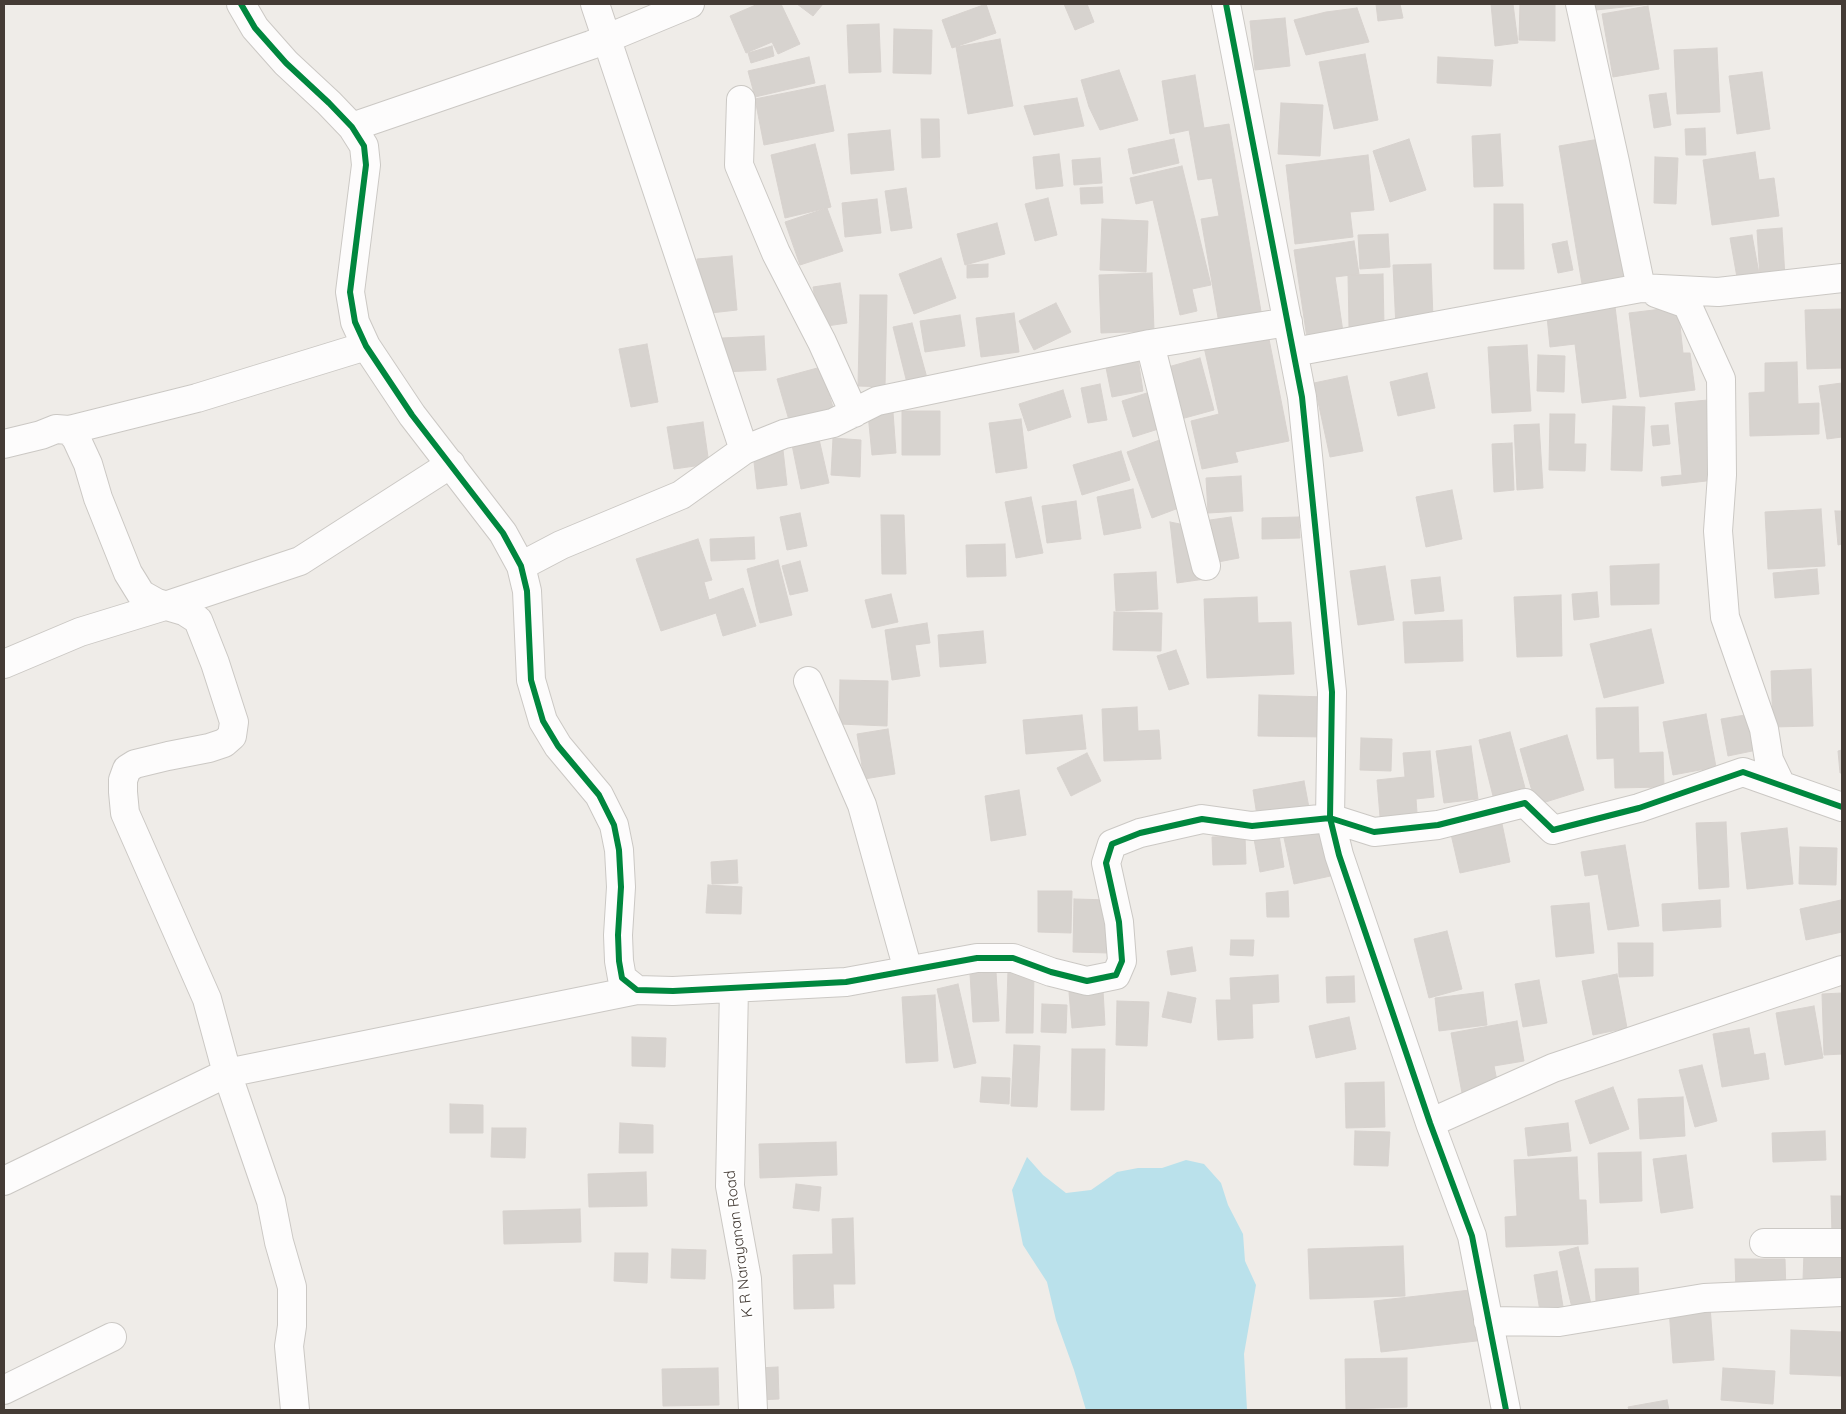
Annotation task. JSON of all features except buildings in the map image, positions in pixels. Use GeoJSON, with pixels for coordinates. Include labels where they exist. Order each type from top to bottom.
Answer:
{"type":"FeatureCollection","features":[{"type":"Feature","properties":{"kind":"street"},"geometry":{"type":"LineString","coordinates":[[241,4],[256,28],[286,63],[352,127],[364,146],[366,165],[350,292],[355,322],[366,346],[412,415],[503,533],[521,566],[527,591],[531,680],[543,721],[558,746],[600,795],[614,825],[619,850],[621,887],[618,935],[619,961],[622,978],[637,990]]}},
{"type":"Feature","properties":{"kind":"street"},"geometry":{"type":"LineString","coordinates":[[595,4],[744,450]]}},
{"type":"Feature","properties":{"kind":"street"},"geometry":{"type":"LineString","coordinates":[[352,127],[591,45],[690,4]]}},
{"type":"Feature","properties":{"kind":"street"},"geometry":{"type":"LineString","coordinates":[[1226,4],[1302,397],[1332,692],[1330,818],[1339,855],[1430,1123],[1472,1236],[1506,1410]]}},
{"type":"Feature","properties":{"kind":"street"},"geometry":{"type":"LineString","coordinates":[[1580,4],[1641,288]]}},
{"type":"Feature","properties":{"kind":"street"},"geometry":{"type":"LineString","coordinates":[[740,100],[739,165],[776,253],[822,342],[854,413]]}},
{"type":"Feature","properties":{"kind":"street"},"geometry":{"type":"LineString","coordinates":[[1294,352],[1641,288],[1718,292],[1842,278]]}},
{"type":"Feature","properties":{"kind":"street"},"geometry":{"type":"LineString","coordinates":[[1641,288],[1687,304],[1720,379],[1722,475],[1718,531],[1725,617],[1764,729],[1770,760],[1781,786]]}},
{"type":"Feature","properties":{"kind":"street"},"geometry":{"type":"LineString","coordinates":[[521,566],[561,544],[681,495],[744,450],[784,434],[833,423],[877,401],[1150,344],[1288,322]]}},
{"type":"Feature","properties":{"kind":"street"},"geometry":{"type":"LineString","coordinates":[[1150,344],[1206,566]]}},
{"type":"Feature","properties":{"kind":"street"},"geometry":{"type":"LineString","coordinates":[[5,445],[41,435],[56,428],[69,430],[197,398],[366,346]]}},
{"type":"Feature","properties":{"kind":"street"},"geometry":{"type":"LineString","coordinates":[[69,430],[76,438],[88,464],[98,498],[128,573],[141,594],[157,603],[184,611],[198,620],[215,663],[234,722],[232,736],[224,744],[135,764],[128,769],[123,780],[125,813],[206,999],[227,1073],[271,1201],[279,1242],[292,1287],[293,1306],[289,1346],[295,1410]]}},
{"type":"Feature","properties":{"kind":"street"},"geometry":{"type":"LineString","coordinates":[[4,664],[80,632],[300,561],[451,464]]}},
{"type":"Feature","properties":{"kind":"street"},"geometry":{"type":"LineString","coordinates":[[808,681],[862,805],[908,970]]}},
{"type":"Feature","properties":{"kind":"street"},"geometry":{"type":"LineString","coordinates":[[4,1181],[227,1073],[637,990],[673,991],[846,982],[977,958],[1013,958],[1051,972],[1087,981],[1116,975],[1122,961],[1119,922],[1106,863],[1112,844],[1140,833],[1202,818],[1252,826],[1330,818],[1374,832],[1438,825],[1525,803],[1553,830],[1639,808],[1743,772],[1842,807]]}},
{"type":"Feature","properties":{"kind":"street"},"geometry":{"type":"LineString","coordinates":[[1430,1123],[1553,1068],[1842,970]]}},
{"type":"Feature","properties":{"kind":"street","name":"K R Narayanan Road"},"geometry":{"type":"LineString","coordinates":[[734,988],[730,1186],[747,1279],[753,1410]]}},
{"type":"Feature","properties":{"kind":"street"},"geometry":{"type":"LineString","coordinates":[[1764,1243],[1842,1243]]}},
{"type":"Feature","properties":{"kind":"street"},"geometry":{"type":"LineString","coordinates":[[1488,1321],[1559,1322],[1704,1298],[1842,1292]]}},
{"type":"Feature","properties":{"kind":"street"},"geometry":{"type":"LineString","coordinates":[[4,1390],[112,1337]]}},
{"type":"Feature","properties":{"kind":"water"},"geometry":{"type":"Polygon","coordinates":[[[1027,1157],[1043,1175],[1066,1193],[1091,1190],[1117,1172],[1138,1168],[1162,1168],[1186,1160],[1204,1164],[1221,1183],[1228,1205],[1243,1234],[1245,1261],[1256,1285],[1244,1354],[1247,1410],[1086,1410],[1056,1320],[1047,1282],[1023,1245],[1012,1190],[1027,1157]]]}},
{"type":"Feature","properties":{"kind":"cycle path"},"geometry":{"type":"LineString","coordinates":[[241,4],[255,28],[286,63],[352,127],[364,146],[366,165],[350,292],[355,322],[366,346],[412,415],[503,533],[521,566],[527,591],[531,680],[543,721],[558,746],[599,795],[614,825],[619,850],[621,887],[618,935],[619,961],[622,978],[637,990],[673,991],[846,982],[977,958],[1013,958],[1051,972],[1087,981],[1116,975],[1122,961],[1119,922],[1106,863],[1112,844],[1140,833],[1202,819],[1252,826],[1330,818],[1374,832],[1438,825],[1525,803],[1553,830],[1639,808],[1743,772],[1842,807]]}},
{"type":"Feature","properties":{"kind":"cycle path"},"geometry":{"type":"LineString","coordinates":[[1226,4],[1302,397],[1332,692],[1330,818],[1339,855],[1430,1123],[1472,1236],[1506,1410]]}}]}
